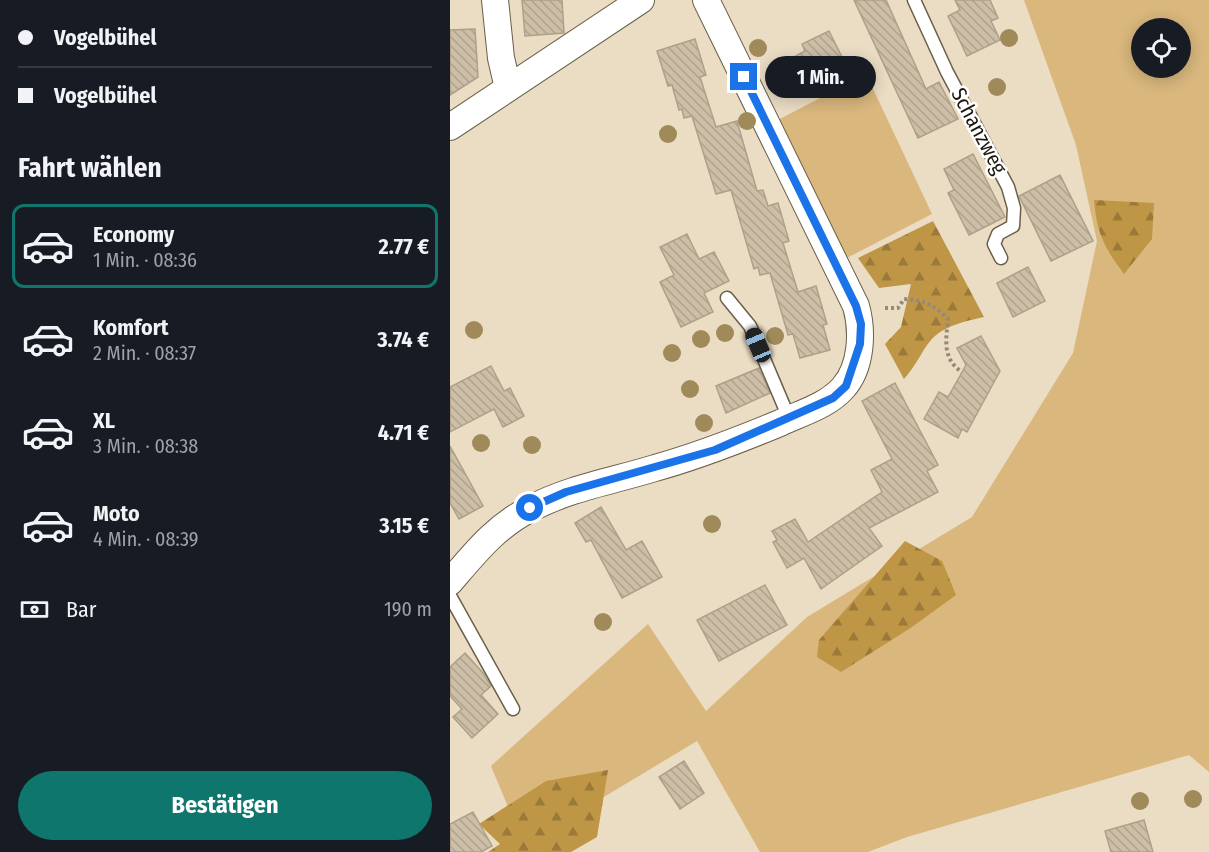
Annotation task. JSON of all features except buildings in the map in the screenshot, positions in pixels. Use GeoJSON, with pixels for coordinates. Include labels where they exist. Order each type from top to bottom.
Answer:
{"type":"FeatureCollection","features":[{"type":"Feature","properties":{"kind":"street"},"geometry":{"type":"LineString","coordinates":[[495,0],[501,58],[508,88]]}},
{"type":"Feature","properties":{"kind":"street"},"geometry":{"type":"LineString","coordinates":[[450,127],[641,0]]}},
{"type":"Feature","properties":{"kind":"street"},"geometry":{"type":"LineString","coordinates":[[450,582],[496,530],[530,508],[566,492],[715,450],[827,401],[846,386],[855,365],[860,344],[861,324],[856,306],[706,0]]}},
{"type":"Feature","properties":{"kind":"lane","name":"Schanzweg"},"geometry":{"type":"LineString","coordinates":[[914,0],[947,72],[1008,187],[1014,207],[1013,226],[998,234],[994,244],[1001,258]]}},
{"type":"Feature","properties":{"kind":"lane"},"geometry":{"type":"LineString","coordinates":[[727,298],[750,326],[789,418]]}},
{"type":"Feature","properties":{"kind":"lane"},"geometry":{"type":"LineString","coordinates":[[450,596],[513,709]]}},
{"type":"Feature","properties":{"kind":"path"},"geometry":{"type":"LineString","coordinates":[[885,308],[898,308],[904,299],[928,302],[939,310],[948,320],[945,341],[948,357],[962,372]]}},
{"type":"Feature","properties":{"kind":"shaded area"},"geometry":{"type":"Polygon","coordinates":[[[1024,0],[1209,0],[1209,772],[1189,755],[907,837],[868,852],[760,852],[697,741],[524,845],[491,766],[648,624],[706,711],[807,617],[972,517],[1073,353],[1097,241],[1076,145],[1024,0]]]}},
{"type":"Feature","properties":{"kind":"shaded area"},"geometry":{"type":"Polygon","coordinates":[[[866,74],[932,214],[841,261],[776,121],[866,74]]]}},
{"type":"Feature","properties":{"kind":"green space"},"geometry":{"type":"Polygon","coordinates":[[[1094,200],[1154,203],[1152,239],[1124,274],[1103,240],[1097,222],[1094,200]]]}},
{"type":"Feature","properties":{"kind":"green space"},"geometry":{"type":"Polygon","coordinates":[[[933,221],[984,317],[955,325],[936,335],[904,379],[885,344],[901,327],[911,284],[879,288],[858,258],[933,221]]]}},
{"type":"Feature","properties":{"kind":"green space"},"geometry":{"type":"Polygon","coordinates":[[[905,541],[942,561],[956,595],[912,627],[841,672],[817,657],[819,640],[905,541]]]}},
{"type":"Feature","properties":{"kind":"green space"},"geometry":{"type":"Polygon","coordinates":[[[608,770],[597,837],[571,852],[488,852],[500,844],[479,824],[546,781],[608,770]]]}},
{"type":"Feature","properties":{"kind":"route"},"geometry":{"type":"LineString","coordinates":[[530,508],[566,492],[715,450],[821,405],[846,386],[855,365],[860,344],[861,324],[856,306],[744,77]]}}]}
